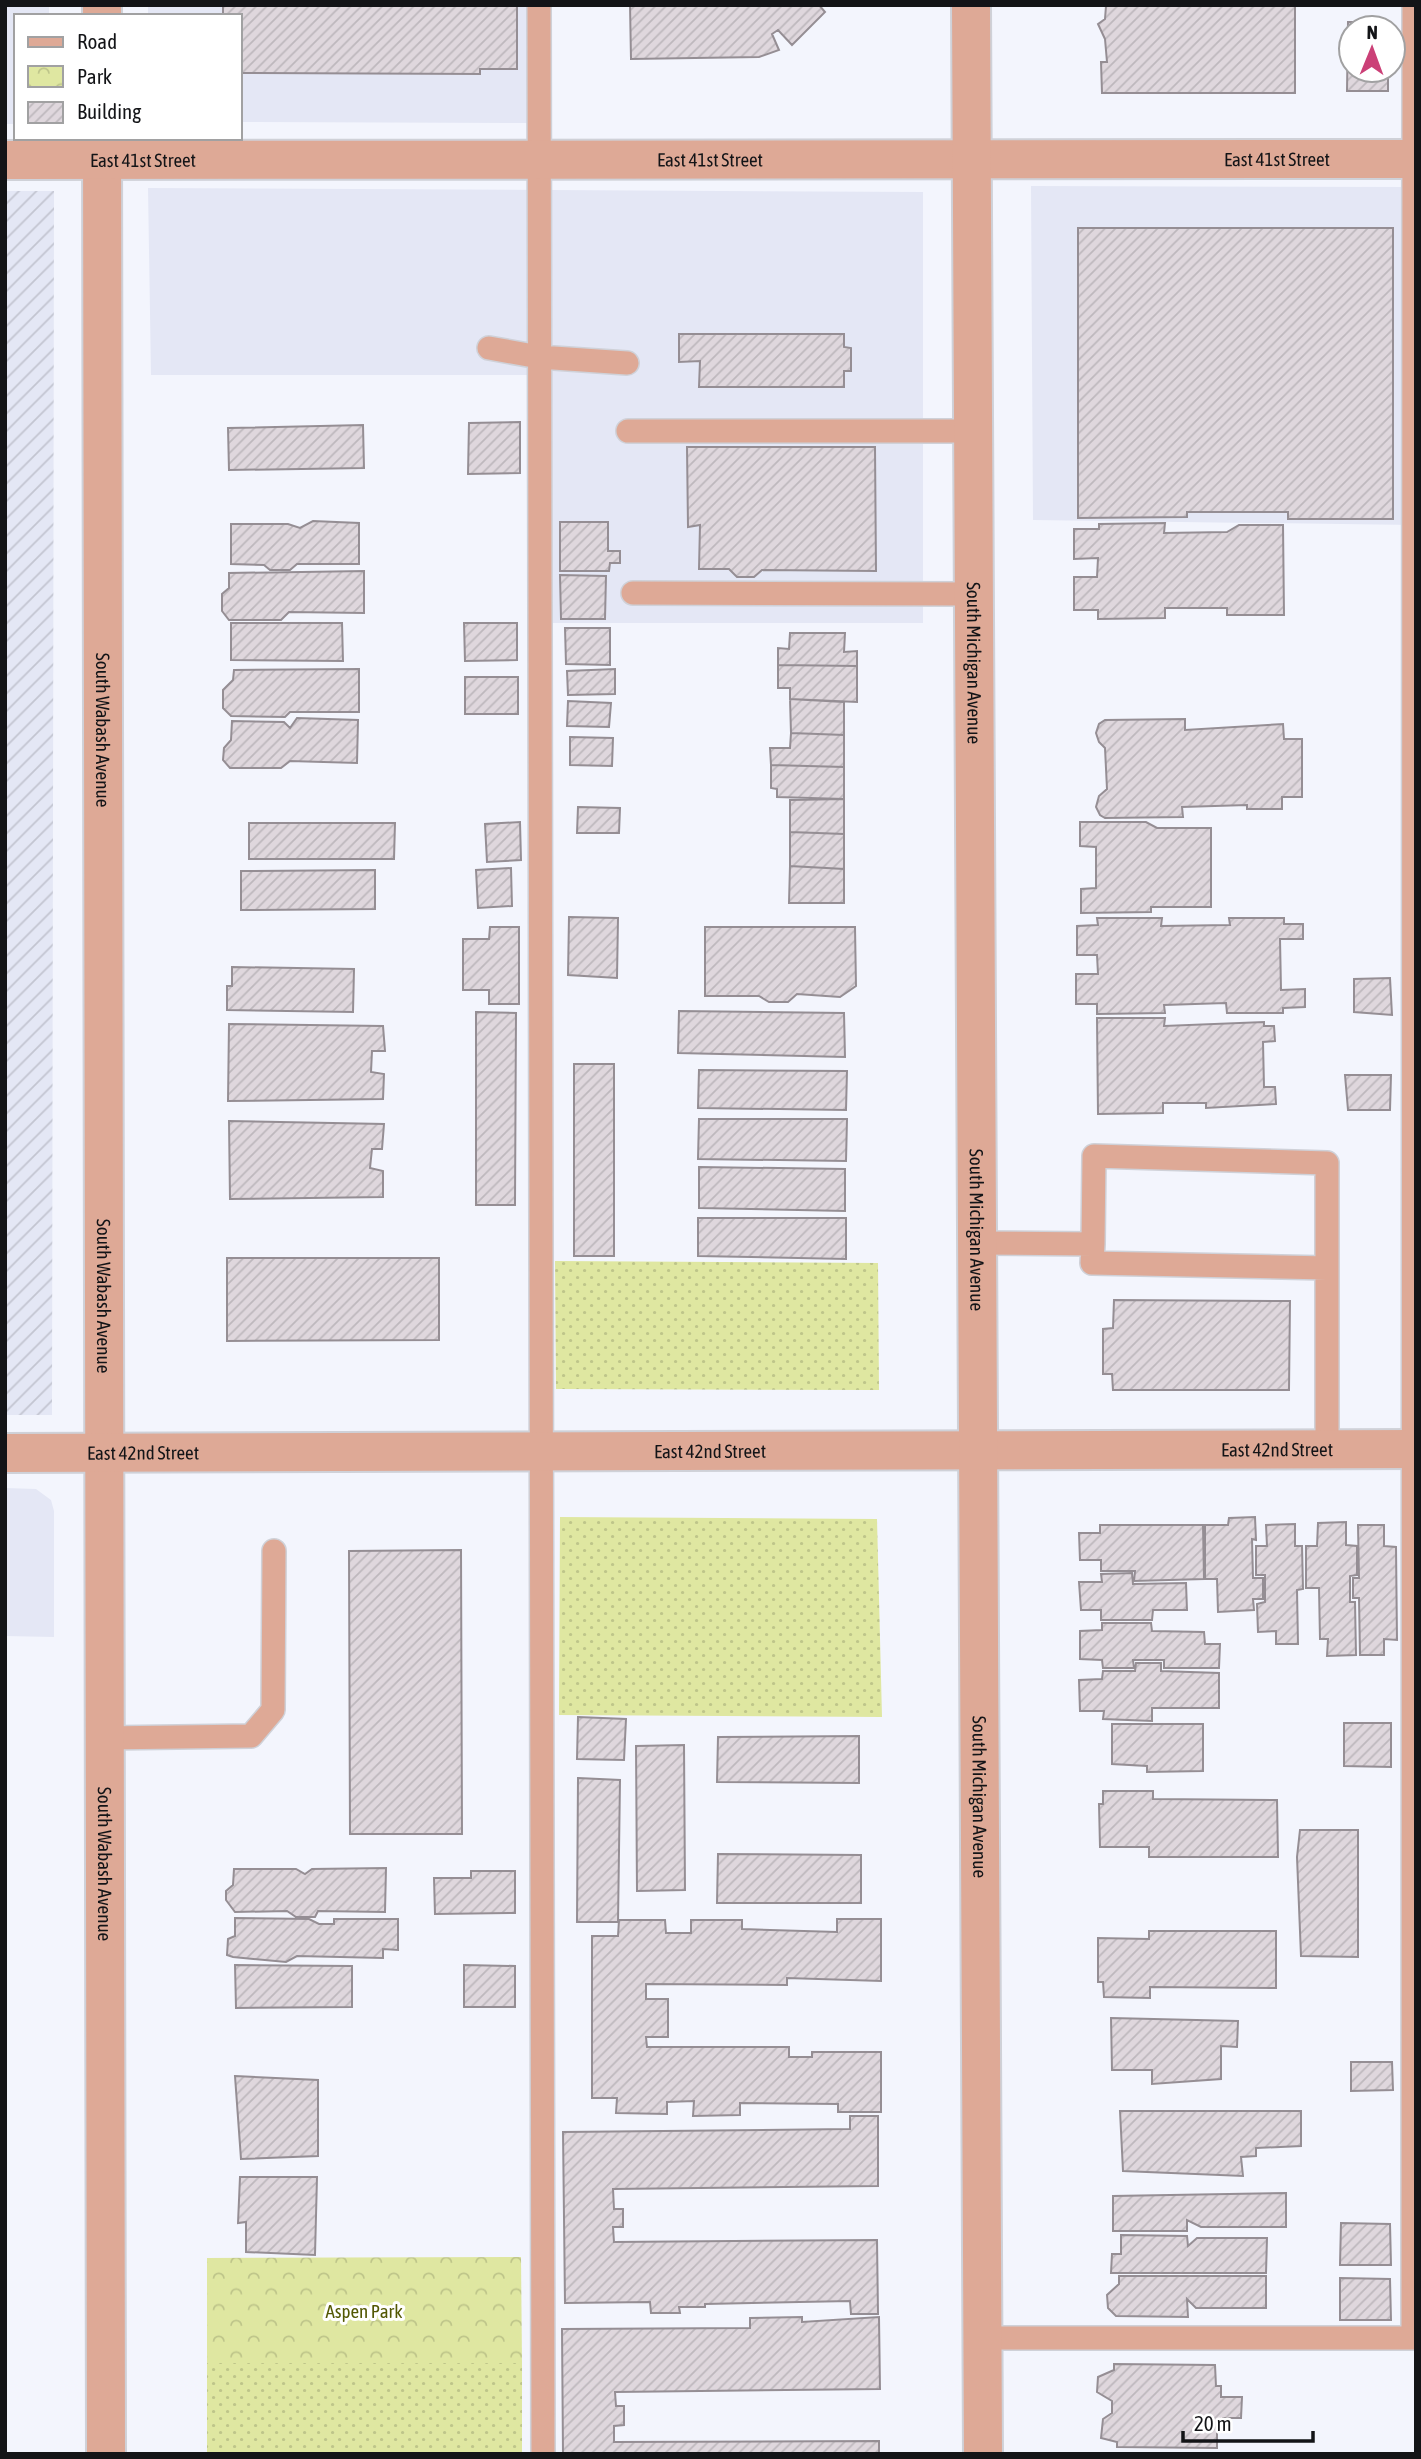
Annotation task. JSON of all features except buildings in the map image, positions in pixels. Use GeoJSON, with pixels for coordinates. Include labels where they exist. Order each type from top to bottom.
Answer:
{"type":"FeatureCollection","features":[{"type":"Feature","properties":{"kind":"street","name":"South Michigan Avenue"},"geometry":{"type":"LineString","coordinates":[[971,5],[983,2454]]}},
{"type":"Feature","properties":{"kind":"street","name":"East 41st Street"},"geometry":{"type":"LineString","coordinates":[[5,160],[103,149],[540,160],[1415,159]]}},
{"type":"Feature","properties":{"kind":"street","name":"South Wabash Avenue"},"geometry":{"type":"LineString","coordinates":[[103,149],[106,2454]]}},
{"type":"Feature","properties":{"kind":"street","name":"East 42nd Street"},"geometry":{"type":"LineString","coordinates":[[5,1453],[1415,1449]]}},
{"type":"Feature","properties":{"kind":"lane"},"geometry":{"type":"LineString","coordinates":[[539,5],[542,2454]]}},
{"type":"Feature","properties":{"kind":"lane"},"geometry":{"type":"LineString","coordinates":[[982,2338],[1415,2338],[1413,5]]}},
{"type":"Feature","properties":{"kind":"lane"},"geometry":{"type":"LineString","coordinates":[[489,348],[539,357],[627,363]]}},
{"type":"Feature","properties":{"kind":"lane"},"geometry":{"type":"LineString","coordinates":[[628,431],[972,431]]}},
{"type":"Feature","properties":{"kind":"lane"},"geometry":{"type":"LineString","coordinates":[[633,593],[973,594]]}},
{"type":"Feature","properties":{"kind":"lane"},"geometry":{"type":"LineString","coordinates":[[1327,1268],[1092,1263],[1094,1156],[1327,1163],[1327,1268],[1327,1450]]}},
{"type":"Feature","properties":{"kind":"lane"},"geometry":{"type":"LineString","coordinates":[[977,1242],[1093,1244]]}},
{"type":"Feature","properties":{"kind":"lane"},"geometry":{"type":"LineString","coordinates":[[104,1738],[251,1737],[273,1710],[274,1551]]}},
{"type":"Feature","properties":{"kind":"shaded area"},"geometry":{"type":"Polygon","coordinates":[[[5,5],[49,5],[49,14],[14,14],[14,124],[5,124],[5,5]]]}},
{"type":"Feature","properties":{"kind":"shaded area"},"geometry":{"type":"Polygon","coordinates":[[[148,5],[539,5],[539,123],[242,122],[242,14],[148,14],[148,5]]]}},
{"type":"Feature","properties":{"kind":"shaded area"},"geometry":{"type":"Polygon","coordinates":[[[1031,186],[1413,187],[1414,525],[1033,520],[1031,186]]]}},
{"type":"Feature","properties":{"kind":"shaded area"},"geometry":{"type":"Polygon","coordinates":[[[148,188],[923,192],[923,623],[540,623],[539,375],[151,375],[148,188]]]}},
{"type":"Feature","properties":{"kind":"shaded area"},"geometry":{"type":"Polygon","coordinates":[[[5,191],[54,191],[52,1415],[5,1415],[5,191]]]}},
{"type":"Feature","properties":{"kind":"shaded area"},"geometry":{"type":"Polygon","coordinates":[[[5,1488],[36,1489],[51,1500],[54,1511],[54,1637],[5,1636],[5,1488]]]}},
{"type":"Feature","properties":{"kind":"green space"},"geometry":{"type":"Polygon","coordinates":[[[555,1261],[878,1263],[879,1390],[556,1389],[555,1261]]]}},
{"type":"Feature","properties":{"kind":"green space"},"geometry":{"type":"Polygon","coordinates":[[[560,1517],[877,1519],[882,1717],[559,1715],[560,1517]]]}},
{"type":"Feature","properties":{"kind":"green space","name":"Aspen Park"},"geometry":{"type":"Polygon","coordinates":[[[521,2257],[522,2363],[207,2363],[207,2258],[521,2257]]]}},
{"type":"Feature","properties":{"kind":"green space"},"geometry":{"type":"Polygon","coordinates":[[[207,2363],[522,2363],[522,2454],[207,2454],[207,2363]]]}}]}
